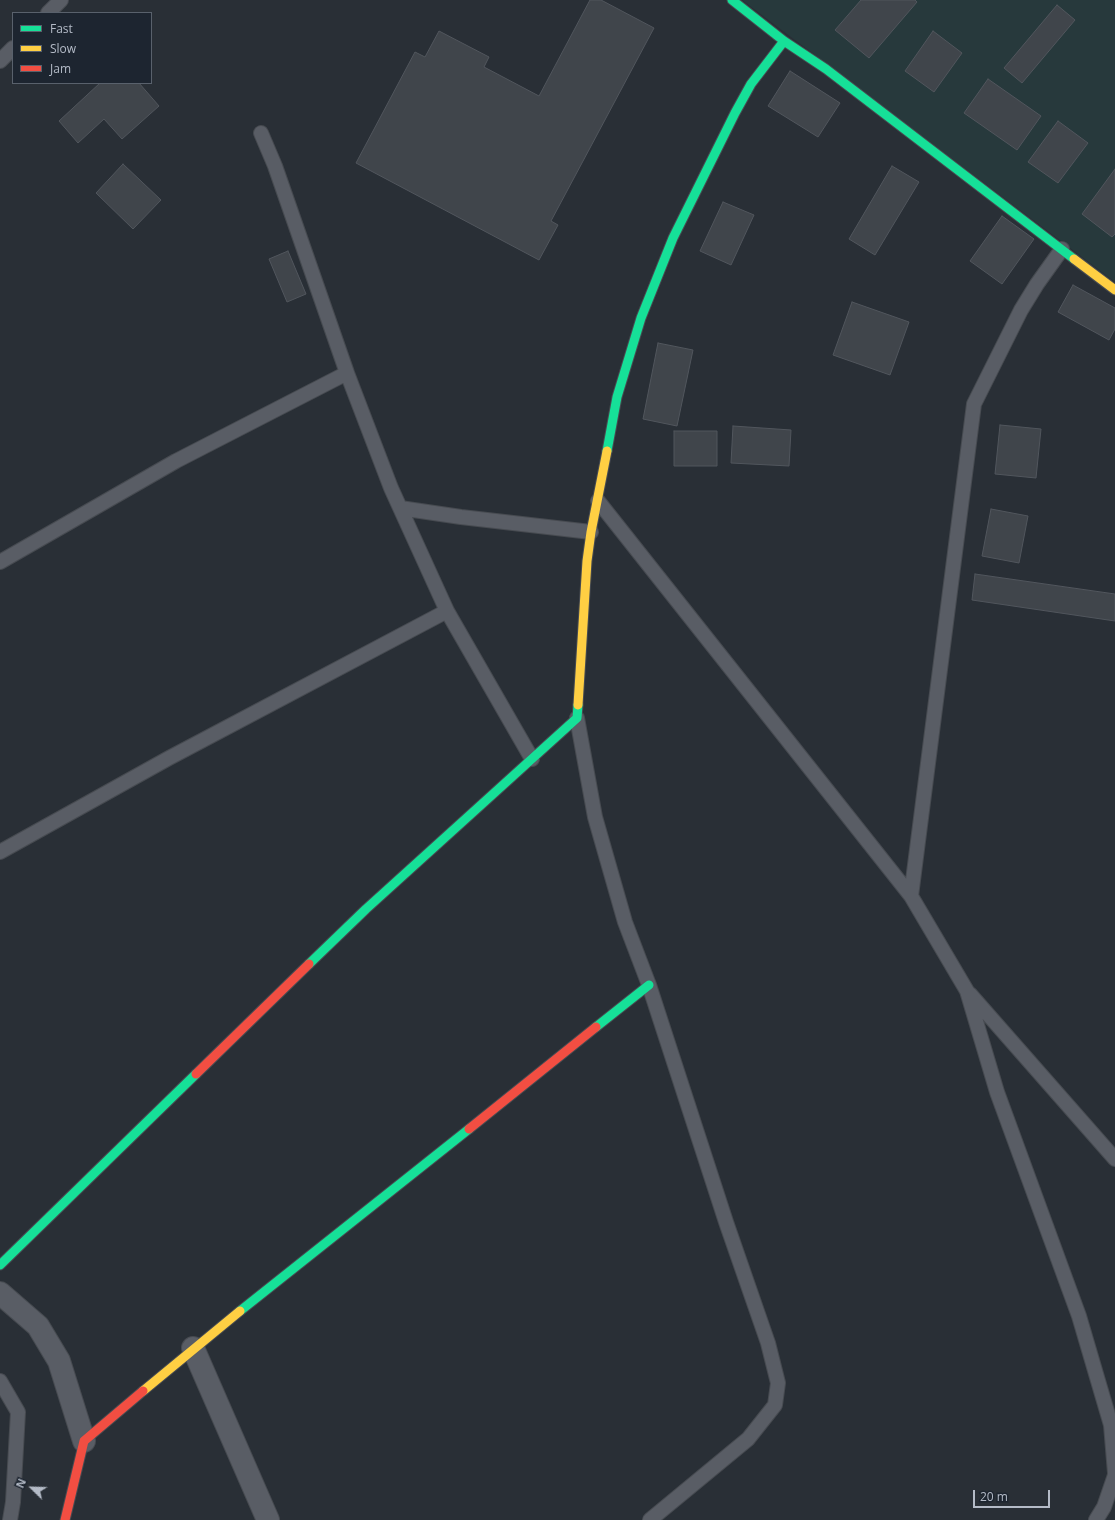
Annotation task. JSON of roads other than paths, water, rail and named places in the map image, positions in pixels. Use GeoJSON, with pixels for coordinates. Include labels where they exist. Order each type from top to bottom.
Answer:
{"type":"FeatureCollection","features":[{"type":"Feature","properties":{"kind":"street"},"geometry":{"type":"LineString","coordinates":[[732,0],[784,41],[826,70],[1115,290]]}},
{"type":"Feature","properties":{"kind":"street"},"geometry":{"type":"LineString","coordinates":[[0,1265],[366,909],[577,718],[587,561],[591,532],[617,397],[641,318],[673,238],[735,114],[751,84],[784,41]]}},
{"type":"Feature","properties":{"kind":"street"},"geometry":{"type":"LineString","coordinates":[[84,1440],[193,1348],[649,985]]}},
{"type":"Feature","properties":{"kind":"street"},"geometry":{"type":"LineString","coordinates":[[0,1293],[38,1326],[59,1361],[84,1440],[65,1520]]}},
{"type":"Feature","properties":{"kind":"street"},"geometry":{"type":"LineString","coordinates":[[193,1348],[268,1520]]}},
{"type":"Feature","properties":{"kind":"lane"},"geometry":{"type":"LineString","coordinates":[[49,12],[61,0]]}},
{"type":"Feature","properties":{"kind":"lane"},"geometry":{"type":"LineString","coordinates":[[0,61],[12,49]]}},
{"type":"Feature","properties":{"kind":"lane"},"geometry":{"type":"LineString","coordinates":[[261,133],[275,166],[347,373],[400,508],[447,612],[532,759]]}},
{"type":"Feature","properties":{"kind":"lane"},"geometry":{"type":"LineString","coordinates":[[911,896],[974,404],[1021,310],[1037,284],[1062,249]]}},
{"type":"Feature","properties":{"kind":"lane"},"geometry":{"type":"LineString","coordinates":[[0,562],[176,461],[347,373]]}},
{"type":"Feature","properties":{"kind":"lane"},"geometry":{"type":"LineString","coordinates":[[598,501],[911,896],[967,991],[1115,1159]]}},
{"type":"Feature","properties":{"kind":"lane"},"geometry":{"type":"LineString","coordinates":[[400,508],[461,517],[591,532]]}},
{"type":"Feature","properties":{"kind":"lane"},"geometry":{"type":"LineString","coordinates":[[0,852],[169,758],[447,612]]}},
{"type":"Feature","properties":{"kind":"lane"},"geometry":{"type":"LineString","coordinates":[[577,718],[595,817],[626,922],[649,985],[768,1344],[778,1383],[775,1404],[748,1439],[650,1520]]}},
{"type":"Feature","properties":{"kind":"lane"},"geometry":{"type":"LineString","coordinates":[[967,991],[997,1092],[1079,1316],[1111,1425],[1115,1474],[1104,1507],[1096,1520]]}},
{"type":"Feature","properties":{"kind":"lane"},"geometry":{"type":"LineString","coordinates":[[0,1381],[18,1412],[13,1502],[10,1520]]}}]}
